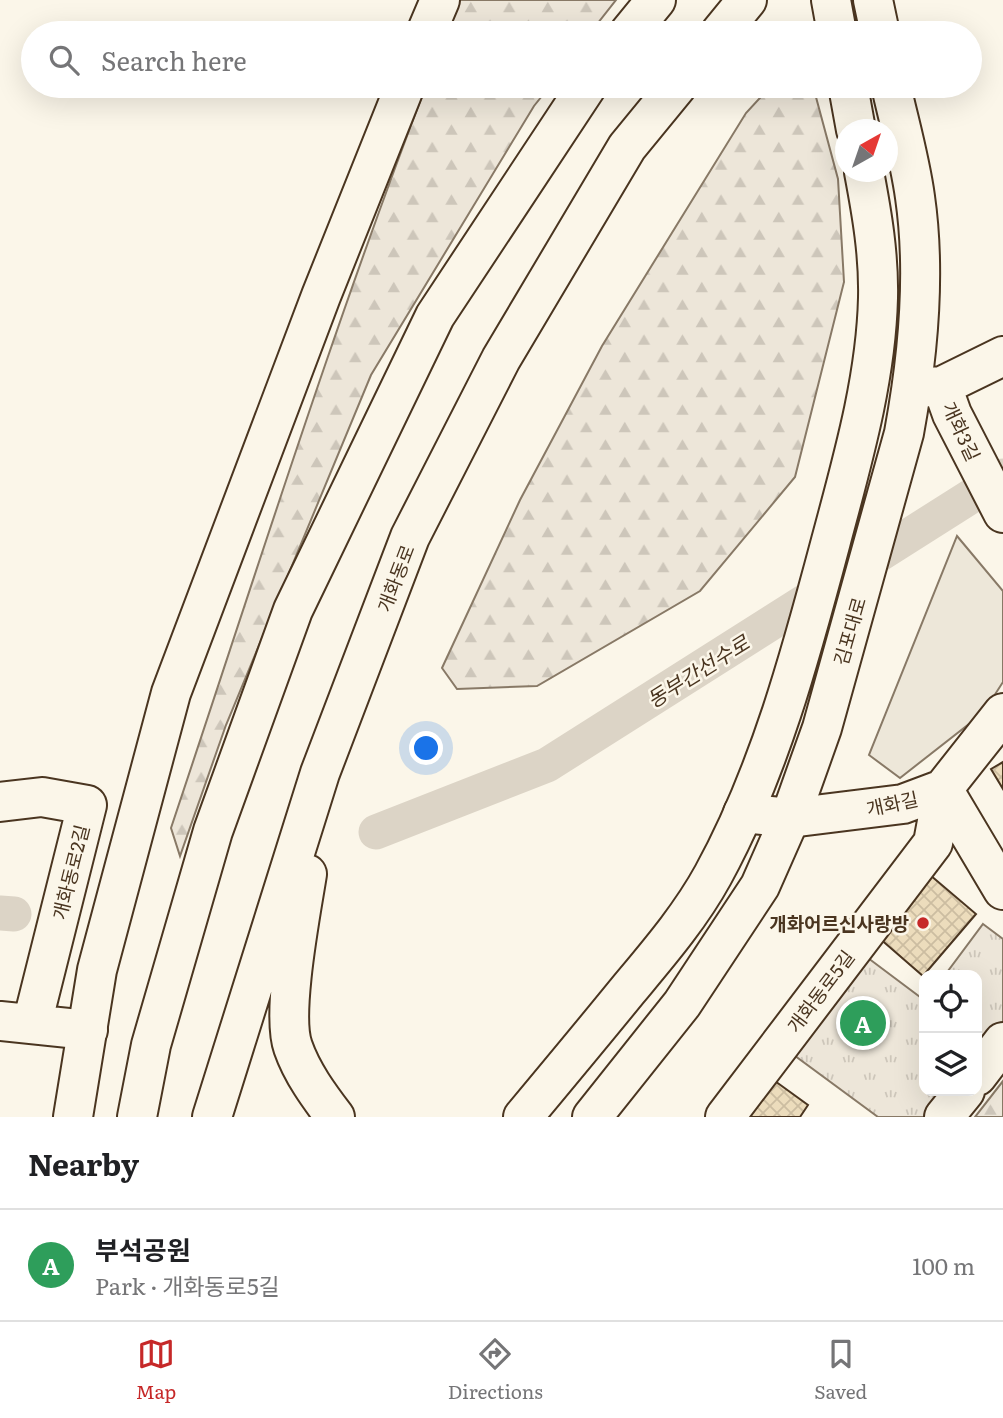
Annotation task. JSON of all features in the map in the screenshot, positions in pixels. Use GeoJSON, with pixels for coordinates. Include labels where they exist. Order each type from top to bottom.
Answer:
{"type":"FeatureCollection","features":[{"type":"Feature","properties":{"kind":"main road"},"geometry":{"type":"LineString","coordinates":[[431,21],[440,0]]}},
{"type":"Feature","properties":{"kind":"main road"},"geometry":{"type":"LineString","coordinates":[[639,21],[656,0]]}},
{"type":"Feature","properties":{"kind":"main road"},"geometry":{"type":"LineString","coordinates":[[730,21],[747,0]]}},
{"type":"Feature","properties":{"kind":"main road"},"geometry":{"type":"LineString","coordinates":[[831,0],[835,21]]}},
{"type":"Feature","properties":{"kind":"main road"},"geometry":{"type":"LineString","coordinates":[[873,0],[877,21]]}},
{"type":"Feature","properties":{"kind":"main road"},"geometry":{"type":"LineString","coordinates":[[73,1117],[97,971],[171,693],[321,296],[400,98]]}},
{"type":"Feature","properties":{"kind":"main road"},"geometry":{"type":"LineString","coordinates":[[137,1117],[151,1045],[213,831],[293,610],[435,316],[579,98]]}},
{"type":"Feature","properties":{"kind":"main road","name":"개화동로"},"geometry":{"type":"LineString","coordinates":[[212,1117],[320,773],[410,537],[501,359],[627,147],[667,98]]}},
{"type":"Feature","properties":{"kind":"main road"},"geometry":{"type":"LineString","coordinates":[[850,98],[854,119]]}},
{"type":"Feature","properties":{"kind":"main road","name":"김포대로"},"geometry":{"type":"LineString","coordinates":[[592,1117],[682,1004],[760,886],[790,818],[822,728],[904,433],[936,396],[915,196],[894,98]]}},
{"type":"Feature","properties":{"kind":"main road"},"geometry":{"type":"LineString","coordinates":[[523,1117],[666,945],[712,877],[743,813],[761,766],[811,616],[871,375],[878,298],[875,230],[866,182]]}},
{"type":"Feature","properties":{"kind":"main road","name":"개화3길"},"geometry":{"type":"LineString","coordinates":[[1003,356],[936,396],[1003,513]]}},
{"type":"Feature","properties":{"kind":"main road","name":"개화길"},"geometry":{"type":"LineString","coordinates":[[743,813],[790,818],[902,804],[943,789],[1003,713]]}},
{"type":"Feature","properties":{"kind":"main road"},"geometry":{"type":"LineString","coordinates":[[320,773],[291,994],[292,1045],[313,1088],[335,1117]]}},
{"type":"Feature","properties":{"kind":"main road"},"geometry":{"type":"LineString","coordinates":[[943,789],[1000,879]]}},
{"type":"Feature","properties":{"kind":"main road","name":"개화동로5길"},"geometry":{"type":"LineString","coordinates":[[725,1117],[933,843],[943,789]]}},
{"type":"Feature","properties":{"kind":"main road","name":"개화동로2길"},"geometry":{"type":"LineString","coordinates":[[0,802],[42,797],[87,805],[16,1023]]}},
{"type":"Feature","properties":{"kind":"main road"},"geometry":{"type":"LineString","coordinates":[[16,1023],[88,1030]]}},
{"type":"Feature","properties":{"kind":"main road"},"geometry":{"type":"LineString","coordinates":[[982,1069],[1003,1042]]}},
{"type":"Feature","properties":{"kind":"main road"},"geometry":{"type":"LineString","coordinates":[[944,1117],[961,1096]]}},
{"type":"Feature","properties":{"kind":"green space"},"geometry":{"type":"Polygon","coordinates":[[[460,0],[616,0],[599,21],[452,21],[460,0]]]}},
{"type":"Feature","properties":{"kind":"green space"},"geometry":{"type":"Polygon","coordinates":[[[421,98],[540,98],[371,375],[226,725],[180,856],[171,828],[263,549],[391,178],[421,98]]]}},
{"type":"Feature","properties":{"kind":"green space"},"geometry":{"type":"Polygon","coordinates":[[[760,98],[816,98],[835,168],[835,182],[838,182],[844,282],[795,477],[700,591],[537,686],[457,689],[442,668],[520,500],[602,346],[746,113],[760,98]]]}},
{"type":"Feature","properties":{"kind":"green space"},"geometry":{"type":"Polygon","coordinates":[[[983,924],[1003,939],[1003,1029],[982,1058],[982,970],[949,970],[983,924]]]}},
{"type":"Feature","properties":{"kind":"green space"},"geometry":{"type":"Polygon","coordinates":[[[856,949],[919,996],[919,1096],[953,1096],[938,1117],[878,1117],[783,1047],[856,949]]]}},
{"type":"Feature","properties":{"kind":"green space"},"geometry":{"type":"Polygon","coordinates":[[[1003,1081],[1003,1117],[975,1117],[1003,1081]]]}},
{"type":"Feature","properties":{"kind":"shaded area"},"geometry":{"type":"Polygon","coordinates":[[[957,536],[1003,591],[1003,682],[983,713],[900,778],[869,755],[957,536]]]}},
{"type":"Feature","properties":{"kind":"building"},"geometry":{"type":"Polygon","coordinates":[[[1003,762],[1003,789],[991,769],[1003,762]]]}},
{"type":"Feature","properties":{"kind":"building","name":"개화어르신사랑방"},"geometry":{"type":"Polygon","coordinates":[[[923,869],[976,914],[928,970],[919,970],[919,973],[871,931],[923,869]]]}},
{"type":"Feature","properties":{"kind":"building"},"geometry":{"type":"Polygon","coordinates":[[[768,1076],[808,1105],[800,1117],[739,1117],[768,1076]]]}},
{"type":"Feature","properties":{"kind":"waterway","name":"동부간선수로"},"geometry":{"type":"LineString","coordinates":[[376,832],[547,765],[1003,476]]}},
{"type":"Feature","properties":{"kind":"waterway","name":"동부간선수로"},"geometry":{"type":"LineString","coordinates":[[0,913],[14,914]]}},
{"type":"Feature","properties":{"kind":"place","name":"개화어르신사랑방"},"geometry":{"type":"Point","coordinates":[923,923]}},
{"type":"Feature","properties":{"kind":"place","name":"부석공원"},"geometry":{"type":"Point","coordinates":[863,1023]}}]}
